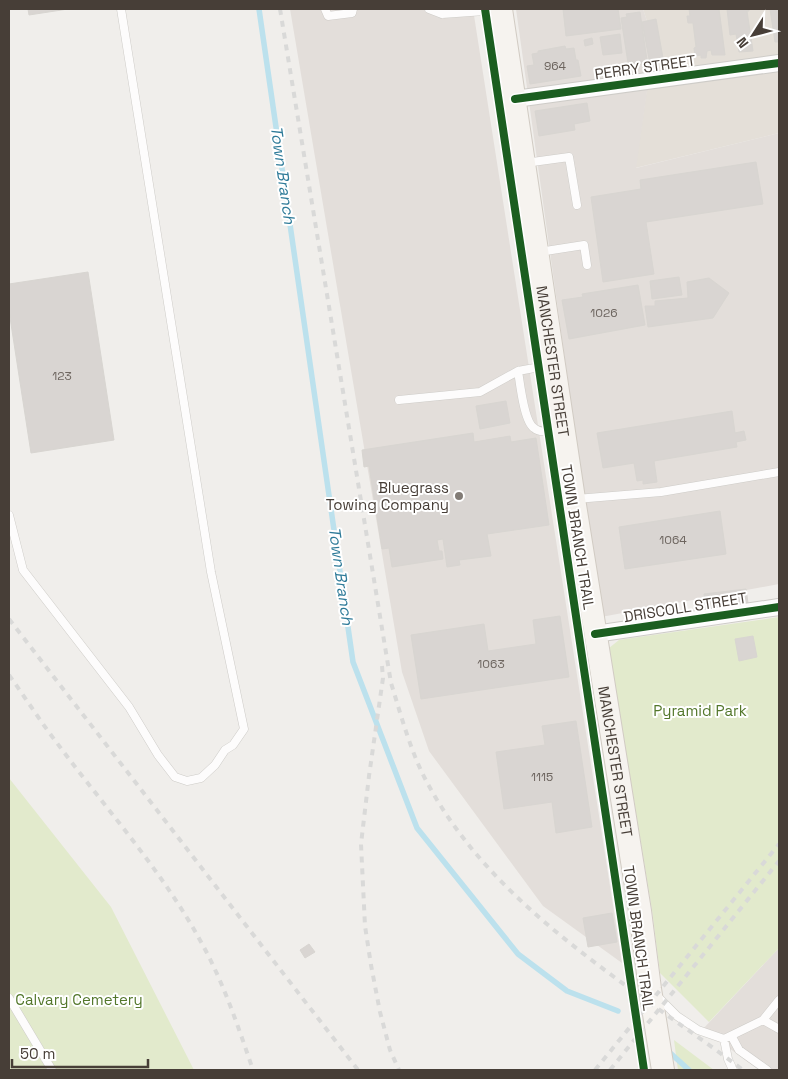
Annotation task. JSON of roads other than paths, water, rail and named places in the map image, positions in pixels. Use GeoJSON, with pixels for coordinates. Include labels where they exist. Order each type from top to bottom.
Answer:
{"type":"FeatureCollection","features":[{"type":"Feature","properties":{"kind":"main road","name":"MANCHESTER STREET"},"geometry":{"type":"LineString","coordinates":[[501,9],[574,499],[640,912],[663,1070]]}},
{"type":"Feature","properties":{"kind":"street","name":"PERRY STREET"},"geometry":{"type":"LineString","coordinates":[[515,99],[779,63]]}},
{"type":"Feature","properties":{"kind":"street","name":"DRISCOLL STREET"},"geometry":{"type":"LineString","coordinates":[[595,634],[779,607]]}},
{"type":"Feature","properties":{"kind":"lane"},"geometry":{"type":"LineString","coordinates":[[9,515],[23,570],[129,707],[158,755],[175,777],[187,781],[201,778],[215,765],[225,750],[233,744],[244,729],[211,572],[121,9]]}},
{"type":"Feature","properties":{"kind":"lane"},"geometry":{"type":"LineString","coordinates":[[325,9],[328,16],[352,13],[353,9]]}},
{"type":"Feature","properties":{"kind":"lane"},"geometry":{"type":"LineString","coordinates":[[429,9],[442,11],[501,9]]}},
{"type":"Feature","properties":{"kind":"lane"},"geometry":{"type":"LineString","coordinates":[[524,163],[570,157],[577,205]]}},
{"type":"Feature","properties":{"kind":"lane"},"geometry":{"type":"LineString","coordinates":[[537,252],[584,245],[587,265]]}},
{"type":"Feature","properties":{"kind":"lane"},"geometry":{"type":"LineString","coordinates":[[399,400],[480,392],[518,371],[554,364]]}},
{"type":"Feature","properties":{"kind":"lane"},"geometry":{"type":"LineString","coordinates":[[518,371],[528,423],[535,430],[564,430]]}},
{"type":"Feature","properties":{"kind":"lane"},"geometry":{"type":"LineString","coordinates":[[574,499],[661,492],[779,472]]}},
{"type":"Feature","properties":{"kind":"lane"},"geometry":{"type":"LineString","coordinates":[[650,988],[677,1016],[698,1030],[728,1038],[739,1050],[767,1070]]}},
{"type":"Feature","properties":{"kind":"lane"},"geometry":{"type":"LineString","coordinates":[[9,998],[52,1070]]}},
{"type":"Feature","properties":{"kind":"lane"},"geometry":{"type":"LineString","coordinates":[[728,1038],[763,1020],[779,1000]]}},
{"type":"Feature","properties":{"kind":"lane"},"geometry":{"type":"LineString","coordinates":[[763,1020],[779,1029]]}},
{"type":"Feature","properties":{"kind":"lane"},"geometry":{"type":"LineString","coordinates":[[728,1038],[728,1059],[733,1070]]}},
{"type":"Feature","properties":{"kind":"waterway","name":"Town Branch"},"geometry":{"type":"LineString","coordinates":[[259,9],[353,662],[417,828],[518,954],[567,991],[618,1011]]}},
{"type":"Feature","properties":{"kind":"waterway","name":"Town Branch"},"geometry":{"type":"LineString","coordinates":[[668,1051],[689,1070]]}},
{"type":"Feature","properties":{"kind":"railway"},"geometry":{"type":"LineString","coordinates":[[280,9],[391,683],[407,736],[417,761],[429,786],[458,830],[491,871],[529,908],[613,976],[743,1070]]}},
{"type":"Feature","properties":{"kind":"railway"},"geometry":{"type":"LineString","coordinates":[[9,619],[358,1070]]}},
{"type":"Feature","properties":{"kind":"railway"},"geometry":{"type":"LineString","coordinates":[[382,666],[383,678],[361,844],[365,926],[371,965],[390,1050],[399,1070]]}},
{"type":"Feature","properties":{"kind":"railway"},"geometry":{"type":"LineString","coordinates":[[9,675],[51,735],[138,847],[176,900],[209,957],[222,984],[253,1070]]}},
{"type":"Feature","properties":{"kind":"railway"},"geometry":{"type":"LineString","coordinates":[[595,1070],[779,844]]}},
{"type":"Feature","properties":{"kind":"railway"},"geometry":{"type":"LineString","coordinates":[[610,1070],[779,861]]}},
{"type":"Feature","properties":{"kind":"place","name":"Bluegrass Towing Company"},"geometry":{"type":"Point","coordinates":[459,496]}},
{"type":"Feature","properties":{"kind":"park label","name":"Pyramid Park"},"geometry":{"type":"Point","coordinates":[700,710]}},
{"type":"Feature","properties":{"kind":"park label","name":"Calvary Cemetery"},"geometry":{"type":"Point","coordinates":[79,999]}}]}
